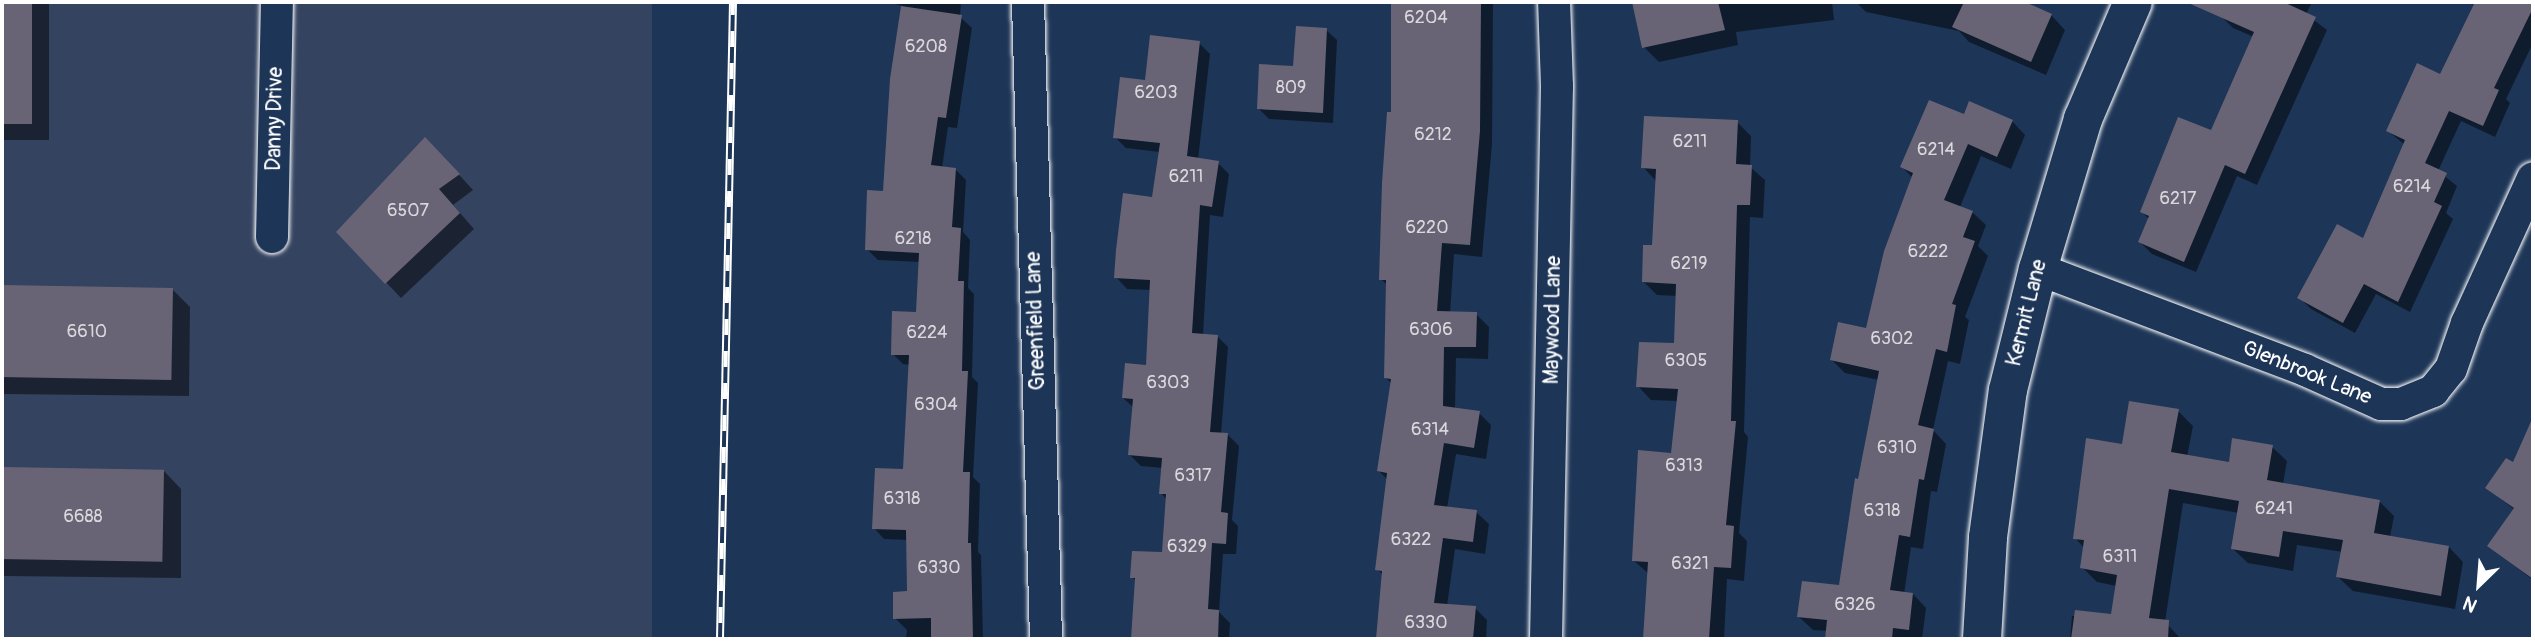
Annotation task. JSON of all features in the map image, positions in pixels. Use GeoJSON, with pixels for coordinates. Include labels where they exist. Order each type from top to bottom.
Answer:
{"type":"FeatureCollection","features":[{"type":"Feature","properties":{"kind":"street","name":"Danny Drive"},"geometry":{"type":"LineString","coordinates":[[272,237],[277,2]]}},
{"type":"Feature","properties":{"kind":"street","name":"Greenfield Lane"},"geometry":{"type":"LineString","coordinates":[[1028,2],[1046,639]]}},
{"type":"Feature","properties":{"kind":"street","name":"Maywood Lane"},"geometry":{"type":"LineString","coordinates":[[1546,639],[1558,86],[1554,2]]}},
{"type":"Feature","properties":{"kind":"street","name":"Kermit Lane"},"geometry":{"type":"LineString","coordinates":[[1982,639],[1988,537],[2008,390],[2038,269],[2083,119],[2133,2]]}},
{"type":"Feature","properties":{"kind":"street","name":"Glenbrook Lane"},"geometry":{"type":"LineString","coordinates":[[2038,269],[2305,370],[2381,404],[2401,404],[2433,391],[2451,369],[2467,323],[2533,178]]}},
{"type":"Feature","properties":{"kind":"shaded area"},"geometry":{"type":"Polygon","coordinates":[[[2,2],[652,2],[652,639],[2,639],[2,2]]]}},
{"type":"Feature","properties":{"kind":"building"},"geometry":{"type":"Polygon","coordinates":[[[2,2],[32,2],[32,124],[2,124],[2,2]]]}},
{"type":"Feature","properties":{"kind":"building"},"geometry":{"type":"Polygon","coordinates":[[[1481,2],[1480,131],[1470,245],[1442,243],[1437,311],[1477,312],[1476,347],[1444,347],[1443,406],[1480,411],[1474,448],[1444,443],[1434,505],[1477,510],[1473,542],[1443,538],[1434,603],[1476,606],[1473,639],[1376,639],[1382,571],[1375,570],[1387,473],[1377,471],[1391,379],[1384,378],[1386,280],[1379,280],[1387,112],[1391,112],[1391,4],[1481,2]]]}},
{"type":"Feature","properties":{"kind":"building"},"geometry":{"type":"Polygon","coordinates":[[[1632,2],[1718,2],[1725,30],[1642,48],[1632,2]]]}},
{"type":"Feature","properties":{"kind":"building"},"geometry":{"type":"Polygon","coordinates":[[[1964,2],[2025,2],[2052,14],[2031,62],[1952,27],[1964,2]]]}},
{"type":"Feature","properties":{"kind":"building"},"geometry":{"type":"Polygon","coordinates":[[[2186,2],[2283,2],[2316,17],[2245,174],[2225,165],[2184,262],[2138,242],[2149,216],[2140,212],[2178,117],[2211,130],[2254,32],[2186,2]]]}},
{"type":"Feature","properties":{"kind":"building"},"geometry":{"type":"Polygon","coordinates":[[[2475,2],[2533,2],[2533,8],[2494,88],[2499,90],[2483,126],[2449,111],[2425,163],[2447,173],[2434,202],[2442,206],[2398,302],[2364,284],[2343,323],[2297,298],[2337,224],[2363,238],[2405,140],[2386,131],[2417,63],[2440,74],[2475,2]]]}},
{"type":"Feature","properties":{"kind":"building"},"geometry":{"type":"Polygon","coordinates":[[[901,6],[962,15],[946,118],[938,117],[931,165],[956,168],[952,227],[961,228],[958,281],[964,281],[962,371],[968,371],[963,472],[970,472],[968,543],[971,543],[973,639],[931,639],[931,618],[893,619],[893,592],[907,591],[906,530],[872,529],[875,468],[903,469],[909,355],[891,355],[892,311],[916,312],[919,253],[865,250],[867,190],[883,191],[890,79],[901,6]]]}},
{"type":"Feature","properties":{"kind":"building"},"geometry":{"type":"Polygon","coordinates":[[[1296,26],[1327,28],[1323,113],[1257,109],[1259,64],[1293,66],[1296,26]]]}},
{"type":"Feature","properties":{"kind":"building"},"geometry":{"type":"Polygon","coordinates":[[[1150,35],[1200,41],[1187,156],[1219,161],[1212,207],[1200,205],[1192,333],[1218,335],[1210,432],[1228,433],[1221,512],[1228,513],[1226,544],[1212,543],[1208,609],[1219,610],[1218,639],[1131,639],[1135,578],[1130,578],[1132,551],[1162,552],[1166,494],[1159,494],[1162,458],[1128,455],[1133,399],[1122,398],[1125,363],[1146,365],[1150,280],[1114,278],[1123,193],[1152,197],[1160,143],[1113,138],[1120,77],[1145,80],[1150,35]]]}},
{"type":"Feature","properties":{"kind":"building"},"geometry":{"type":"Polygon","coordinates":[[[1929,100],[1964,114],[1969,101],[2013,120],[1997,157],[1968,144],[1944,200],[1973,211],[1963,237],[1975,241],[1952,304],[1956,305],[1947,352],[1936,349],[1918,425],[1934,429],[1924,480],[1919,479],[1910,537],[1899,535],[1890,590],[1913,593],[1909,630],[1893,628],[1892,639],[1825,639],[1827,620],[1797,617],[1802,581],[1839,585],[1855,478],[1858,479],[1879,371],[1830,360],[1838,322],[1866,328],[1884,251],[1913,173],[1900,167],[1929,100]]]}},
{"type":"Feature","properties":{"kind":"building"},"geometry":{"type":"Polygon","coordinates":[[[1644,116],[1738,120],[1736,164],[1752,165],[1750,205],[1737,205],[1731,421],[1736,421],[1726,525],[1734,526],[1731,568],[1714,567],[1709,639],[1643,639],[1648,562],[1632,561],[1638,450],[1671,453],[1678,389],[1636,387],[1639,342],[1674,343],[1676,284],[1642,282],[1643,245],[1652,245],[1656,169],[1641,168],[1644,116]]]}},
{"type":"Feature","properties":{"kind":"building"},"geometry":{"type":"Polygon","coordinates":[[[425,137],[460,174],[439,189],[460,213],[385,284],[336,232],[425,137]]]}},
{"type":"Feature","properties":{"kind":"building"},"geometry":{"type":"Polygon","coordinates":[[[2,285],[173,288],[171,380],[2,377],[2,285]]]}},
{"type":"Feature","properties":{"kind":"building"},"geometry":{"type":"Polygon","coordinates":[[[2129,401],[2179,409],[2171,452],[2229,462],[2232,438],[2273,445],[2267,480],[2380,500],[2374,533],[2449,546],[2441,596],[2336,577],[2343,540],[2283,531],[2279,557],[2231,549],[2239,501],[2169,489],[2149,618],[2169,620],[2168,639],[2071,639],[2075,610],[2111,614],[2117,575],[2080,568],[2084,540],[2073,539],[2086,438],[2122,444],[2129,401]]]}},
{"type":"Feature","properties":{"kind":"building"},"geometry":{"type":"Polygon","coordinates":[[[2533,417],[2533,579],[2487,546],[2514,508],[2485,488],[2506,458],[2513,462],[2533,417]]]}},
{"type":"Feature","properties":{"kind":"building"},"geometry":{"type":"Polygon","coordinates":[[[2,467],[164,470],[162,562],[2,559],[2,467]]]}},
{"type":"Feature","properties":{"kind":"railway"},"geometry":{"type":"LineString","coordinates":[[720,639],[733,2]]}}]}
